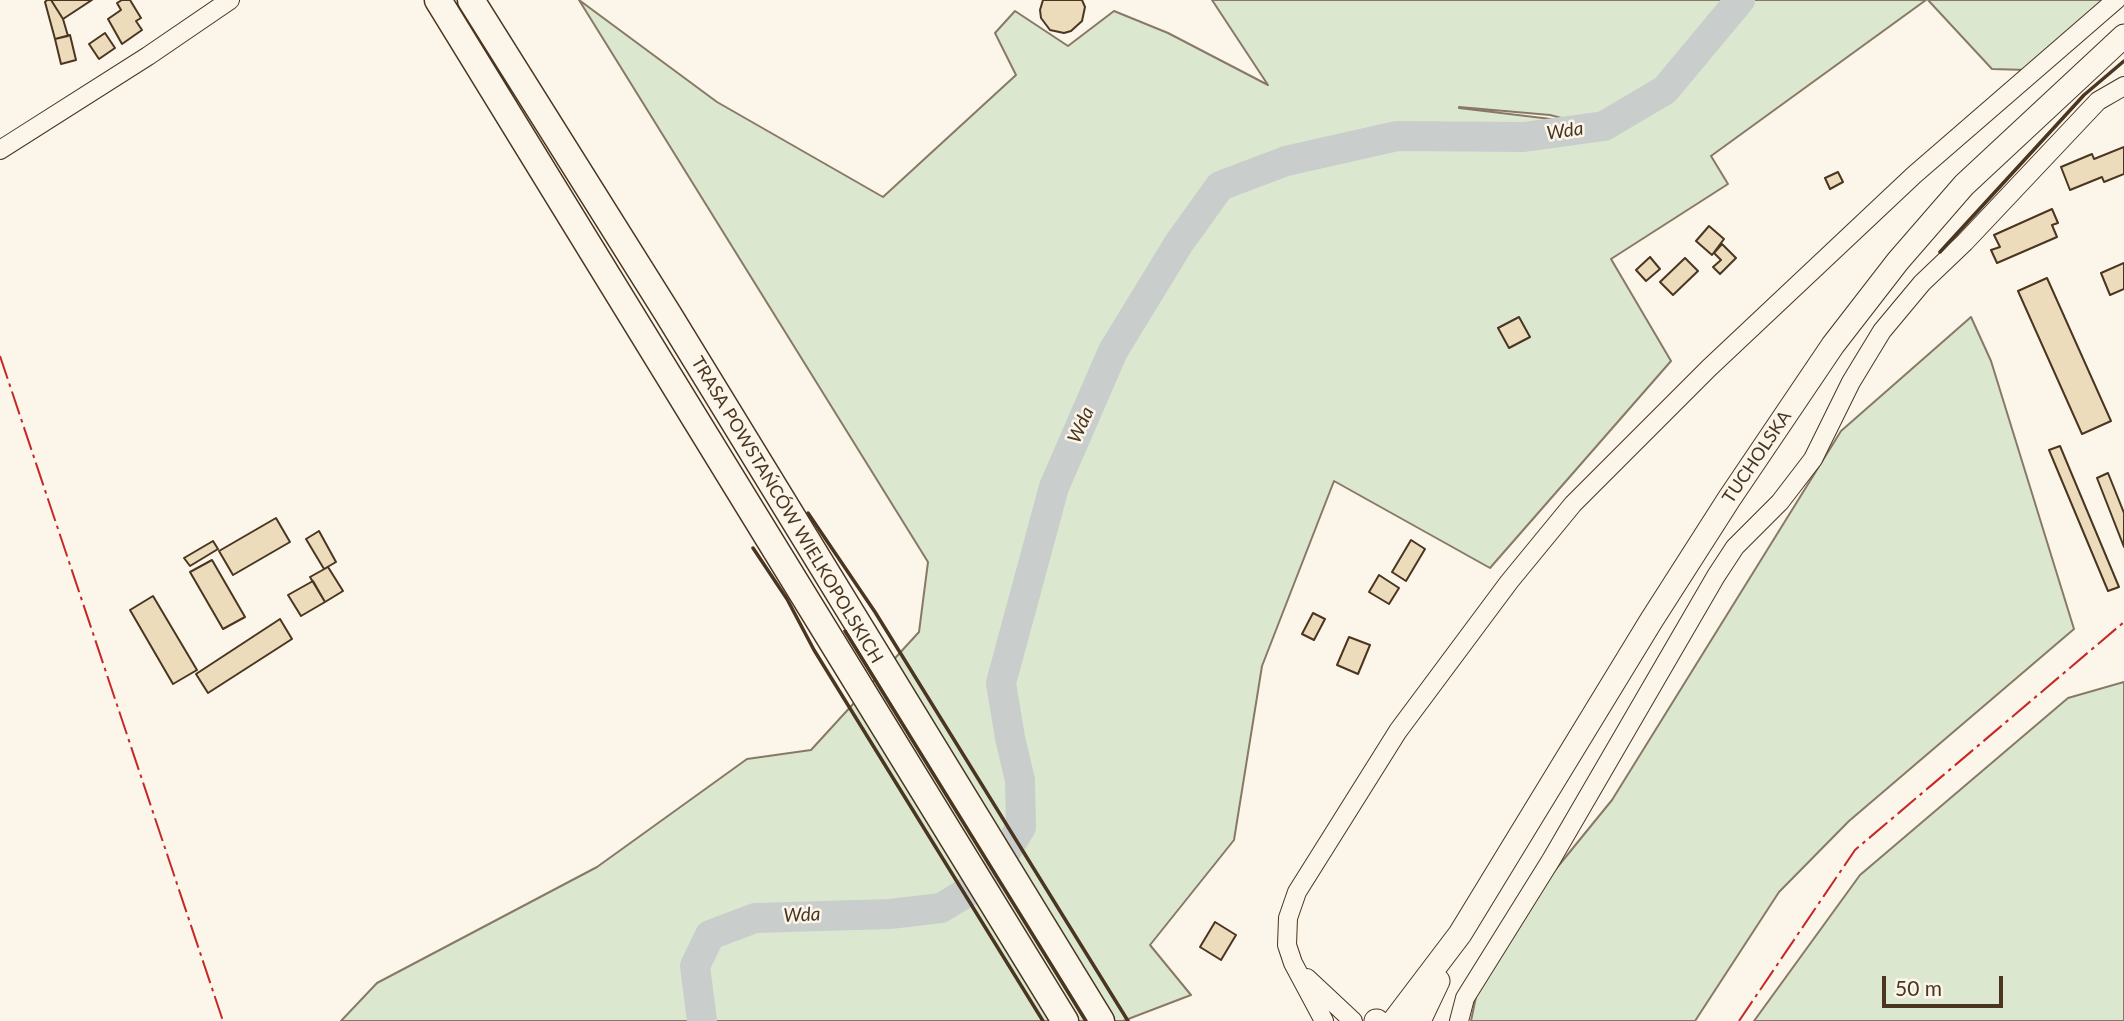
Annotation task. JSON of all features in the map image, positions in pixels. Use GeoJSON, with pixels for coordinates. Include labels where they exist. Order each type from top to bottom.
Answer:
{"type":"FeatureCollection","features":[{"type":"Feature","properties":{"kind":"highway","name":"TRASA POWSTAŃCÓW WIELKOPOLSKICH"},"geometry":{"type":"LineString","coordinates":[[438,0],[1065,1021]]}},
{"type":"Feature","properties":{"kind":"highway","name":"TRASA POWSTAŃCÓW WIELKOPOLSKICH"},"geometry":{"type":"LineString","coordinates":[[471,0],[661,302],[1099,1018]]}},
{"type":"Feature","properties":{"kind":"main road","name":"TUCHOLSKA"},"geometry":{"type":"LineString","coordinates":[[1394,1021],[1460,934],[1651,621],[1833,345],[1913,243],[1964,185],[2124,36]]}},
{"type":"Feature","properties":{"kind":"main road","name":"TUCHOLSKA"},"geometry":{"type":"LineString","coordinates":[[1419,1021],[1460,934]]}},
{"type":"Feature","properties":{"kind":"street"},"geometry":{"type":"LineString","coordinates":[[0,150],[148,56],[230,0]]}},
{"type":"Feature","properties":{"kind":"street"},"geometry":{"type":"LineString","coordinates":[[1324,1021],[1293,963],[1287,945],[1288,918],[1297,892],[1398,731],[1510,582],[1573,504],[1709,368],[1914,175],[2116,0]]}},
{"type":"Feature","properties":{"kind":"street"},"geometry":{"type":"LineString","coordinates":[[1459,1021],[1465,998],[1544,871],[1716,576],[1735,547],[1780,502],[1813,459],[1851,382],[1882,331],[1922,283],[1965,242],[2098,101],[2124,86]]}},
{"type":"Feature","properties":{"kind":"street"},"geometry":{"type":"LineString","coordinates":[[1293,963],[1353,1021]]}},
{"type":"Feature","properties":{"kind":"green space"},"geometry":{"type":"Polygon","coordinates":[[[579,0],[717,102],[883,197],[1016,75],[995,33],[1015,11],[1068,46],[1114,11],[1168,33],[1268,85],[1212,0],[1926,0],[1711,156],[1728,184],[1611,259],[1671,361],[1490,568],[1334,481],[1262,666],[1234,840],[1150,945],[1191,995],[1123,1021],[341,1021],[377,983],[597,867],[747,759],[811,750],[919,632],[928,562],[579,0]],[[1459,107],[1576,122],[1550,115],[1459,107]]]}},
{"type":"Feature","properties":{"kind":"green space"},"geometry":{"type":"Polygon","coordinates":[[[1928,0],[2106,0],[2027,70],[1992,69],[1928,0]]]}},
{"type":"Feature","properties":{"kind":"green space"},"geometry":{"type":"Polygon","coordinates":[[[1971,317],[1991,361],[2074,629],[1849,821],[1779,892],[1695,1021],[1471,1021],[1478,987],[1538,891],[1612,800],[1841,431],[1971,317]]]}},
{"type":"Feature","properties":{"kind":"green space"},"geometry":{"type":"Polygon","coordinates":[[[2124,682],[2124,1021],[1754,1021],[1860,875],[2068,698],[2124,682]]]}},
{"type":"Feature","properties":{"kind":"building"},"geometry":{"type":"Polygon","coordinates":[[[51,0],[63,19],[68,36],[55,39],[45,2],[51,0]]]}},
{"type":"Feature","properties":{"kind":"building"},"geometry":{"type":"Polygon","coordinates":[[[51,0],[92,0],[63,19],[51,0]]]}},
{"type":"Feature","properties":{"kind":"building"},"geometry":{"type":"Polygon","coordinates":[[[130,0],[141,18],[136,21],[142,30],[122,44],[108,19],[121,10],[117,3],[130,0]]]}},
{"type":"Feature","properties":{"kind":"building"},"geometry":{"type":"Polygon","coordinates":[[[1043,0],[1082,0],[1085,7],[1082,21],[1071,31],[1064,33],[1050,30],[1041,18],[1043,0]]]}},
{"type":"Feature","properties":{"kind":"building"},"geometry":{"type":"Polygon","coordinates":[[[105,33],[115,48],[99,59],[89,44],[105,33]]]}},
{"type":"Feature","properties":{"kind":"building"},"geometry":{"type":"Polygon","coordinates":[[[70,35],[76,60],[61,64],[55,39],[70,35]]]}},
{"type":"Feature","properties":{"kind":"building"},"geometry":{"type":"Polygon","coordinates":[[[2124,147],[2124,174],[2104,182],[2102,177],[2070,190],[2061,167],[2092,154],[2094,159],[2124,147]]]}},
{"type":"Feature","properties":{"kind":"building"},"geometry":{"type":"Polygon","coordinates":[[[1838,172],[1843,182],[1830,189],[1825,178],[1838,172]]]}},
{"type":"Feature","properties":{"kind":"building"},"geometry":{"type":"Polygon","coordinates":[[[2052,209],[2058,223],[2052,225],[2057,237],[1997,263],[1991,250],[2000,247],[1994,235],[2052,209]]]}},
{"type":"Feature","properties":{"kind":"building"},"geometry":{"type":"Polygon","coordinates":[[[1709,226],[1724,239],[1712,255],[1696,241],[1709,226]]]}},
{"type":"Feature","properties":{"kind":"building"},"geometry":{"type":"Polygon","coordinates":[[[1722,244],[1736,258],[1720,274],[1713,267],[1721,260],[1714,253],[1722,244]]]}},
{"type":"Feature","properties":{"kind":"building"},"geometry":{"type":"Polygon","coordinates":[[[1650,257],[1660,269],[1646,281],[1636,270],[1650,257]]]}},
{"type":"Feature","properties":{"kind":"building"},"geometry":{"type":"Polygon","coordinates":[[[1685,258],[1698,271],[1673,295],[1660,282],[1685,258]]]}},
{"type":"Feature","properties":{"kind":"building"},"geometry":{"type":"Polygon","coordinates":[[[2124,263],[2124,289],[2110,295],[2101,273],[2124,263]]]}},
{"type":"Feature","properties":{"kind":"building"},"geometry":{"type":"Polygon","coordinates":[[[2047,278],[2111,421],[2082,434],[2018,291],[2047,278]]]}},
{"type":"Feature","properties":{"kind":"building"},"geometry":{"type":"Polygon","coordinates":[[[1519,317],[1530,337],[1509,348],[1498,328],[1519,317]]]}},
{"type":"Feature","properties":{"kind":"building"},"geometry":{"type":"Polygon","coordinates":[[[2060,446],[2119,587],[2108,591],[2049,450],[2060,446]]]}},
{"type":"Feature","properties":{"kind":"building"},"geometry":{"type":"Polygon","coordinates":[[[2108,473],[2124,513],[2124,547],[2097,478],[2108,473]]]}},
{"type":"Feature","properties":{"kind":"building"},"geometry":{"type":"Polygon","coordinates":[[[276,518],[290,542],[233,575],[219,551],[276,518]]]}},
{"type":"Feature","properties":{"kind":"building"},"geometry":{"type":"Polygon","coordinates":[[[319,531],[336,562],[324,569],[306,539],[319,531]]]}},
{"type":"Feature","properties":{"kind":"building"},"geometry":{"type":"Polygon","coordinates":[[[1411,540],[1425,549],[1406,581],[1392,572],[1411,540]]]}},
{"type":"Feature","properties":{"kind":"building"},"geometry":{"type":"Polygon","coordinates":[[[213,541],[218,549],[190,566],[184,558],[213,541]]]}},
{"type":"Feature","properties":{"kind":"building"},"geometry":{"type":"Polygon","coordinates":[[[212,560],[245,617],[223,629],[190,572],[212,560]]]}},
{"type":"Feature","properties":{"kind":"building"},"geometry":{"type":"Polygon","coordinates":[[[328,567],[343,591],[325,602],[310,577],[328,567]]]}},
{"type":"Feature","properties":{"kind":"building"},"geometry":{"type":"Polygon","coordinates":[[[1379,575],[1399,588],[1389,604],[1369,592],[1379,575]]]}},
{"type":"Feature","properties":{"kind":"building"},"geometry":{"type":"Polygon","coordinates":[[[313,581],[325,602],[301,616],[288,595],[313,581]]]}},
{"type":"Feature","properties":{"kind":"building"},"geometry":{"type":"Polygon","coordinates":[[[153,596],[197,670],[173,684],[130,610],[153,596]]]}},
{"type":"Feature","properties":{"kind":"building"},"geometry":{"type":"Polygon","coordinates":[[[1313,613],[1325,619],[1314,640],[1302,634],[1313,613]]]}},
{"type":"Feature","properties":{"kind":"building"},"geometry":{"type":"Polygon","coordinates":[[[280,619],[292,639],[208,693],[196,674],[280,619]]]}},
{"type":"Feature","properties":{"kind":"building"},"geometry":{"type":"Polygon","coordinates":[[[1349,637],[1370,645],[1358,674],[1337,665],[1349,637]]]}},
{"type":"Feature","properties":{"kind":"building"},"geometry":{"type":"Polygon","coordinates":[[[1215,922],[1236,935],[1221,960],[1200,947],[1215,922]]]}},
{"type":"Feature","properties":{"kind":"waterway","name":"Wda"},"geometry":{"type":"LineString","coordinates":[[702,1021],[695,966],[710,935],[755,918],[890,914],[941,908],[990,878],[1021,827],[1020,780],[1001,683],[1054,487],[1113,351],[1179,243],[1220,186],[1286,161],[1397,136],[1524,137],[1604,126],[1665,90],[1740,0]]}},
{"type":"Feature","properties":{"kind":"wall"},"geometry":{"type":"LineString","coordinates":[[1940,252],[2084,95],[2124,61]]}},
{"type":"Feature","properties":{"kind":"wall"},"geometry":{"type":"LineString","coordinates":[[808,513],[875,612],[1128,1021]]}},
{"type":"Feature","properties":{"kind":"wall"},"geometry":{"type":"LineString","coordinates":[[753,548],[787,599],[814,650],[1043,1021]]}},
{"type":"Feature","properties":{"kind":"wall"},"geometry":{"type":"LineString","coordinates":[[845,631],[1086,1021]]}},
{"type":"Feature","properties":{"kind":"power"},"geometry":{"type":"LineString","coordinates":[[0,356],[223,1021]]}},
{"type":"Feature","properties":{"kind":"power"},"geometry":{"type":"LineString","coordinates":[[1739,1021],[1855,850],[2124,622]]}}]}
